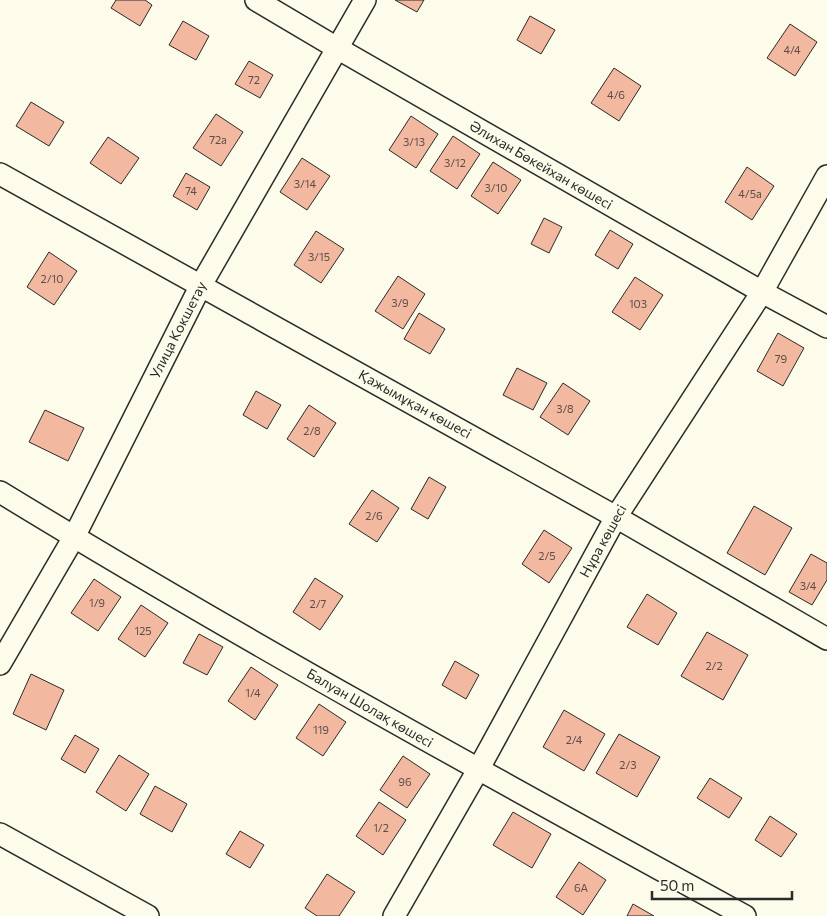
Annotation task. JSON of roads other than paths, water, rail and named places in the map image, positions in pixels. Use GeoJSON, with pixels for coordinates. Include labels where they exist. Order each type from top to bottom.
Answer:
{"type":"FeatureCollection","features":[{"type":"Feature","properties":{"kind":"street","name":"Әлихан Бөкейхан көшесі"},"geometry":{"type":"LineString","coordinates":[[256,0],[762,292],[827,327]]}},
{"type":"Feature","properties":{"kind":"street","name":"Улица Кокшетау"},"geometry":{"type":"LineString","coordinates":[[0,664],[74,537],[201,285],[365,0]]}},
{"type":"Feature","properties":{"kind":"street","name":"Қажымұқан көшесі"},"geometry":{"type":"LineString","coordinates":[[0,174],[616,517],[827,639]]}},
{"type":"Feature","properties":{"kind":"street","name":"Нұра көшесі"},"geometry":{"type":"LineString","coordinates":[[394,916],[478,770],[616,517],[762,292],[827,176]]}},
{"type":"Feature","properties":{"kind":"street","name":"Балуан Шолақ көшесі"},"geometry":{"type":"LineString","coordinates":[[0,492],[74,537],[478,770],[745,916]]}},
{"type":"Feature","properties":{"kind":"street"},"geometry":{"type":"LineString","coordinates":[[0,834],[148,916]]}}]}
